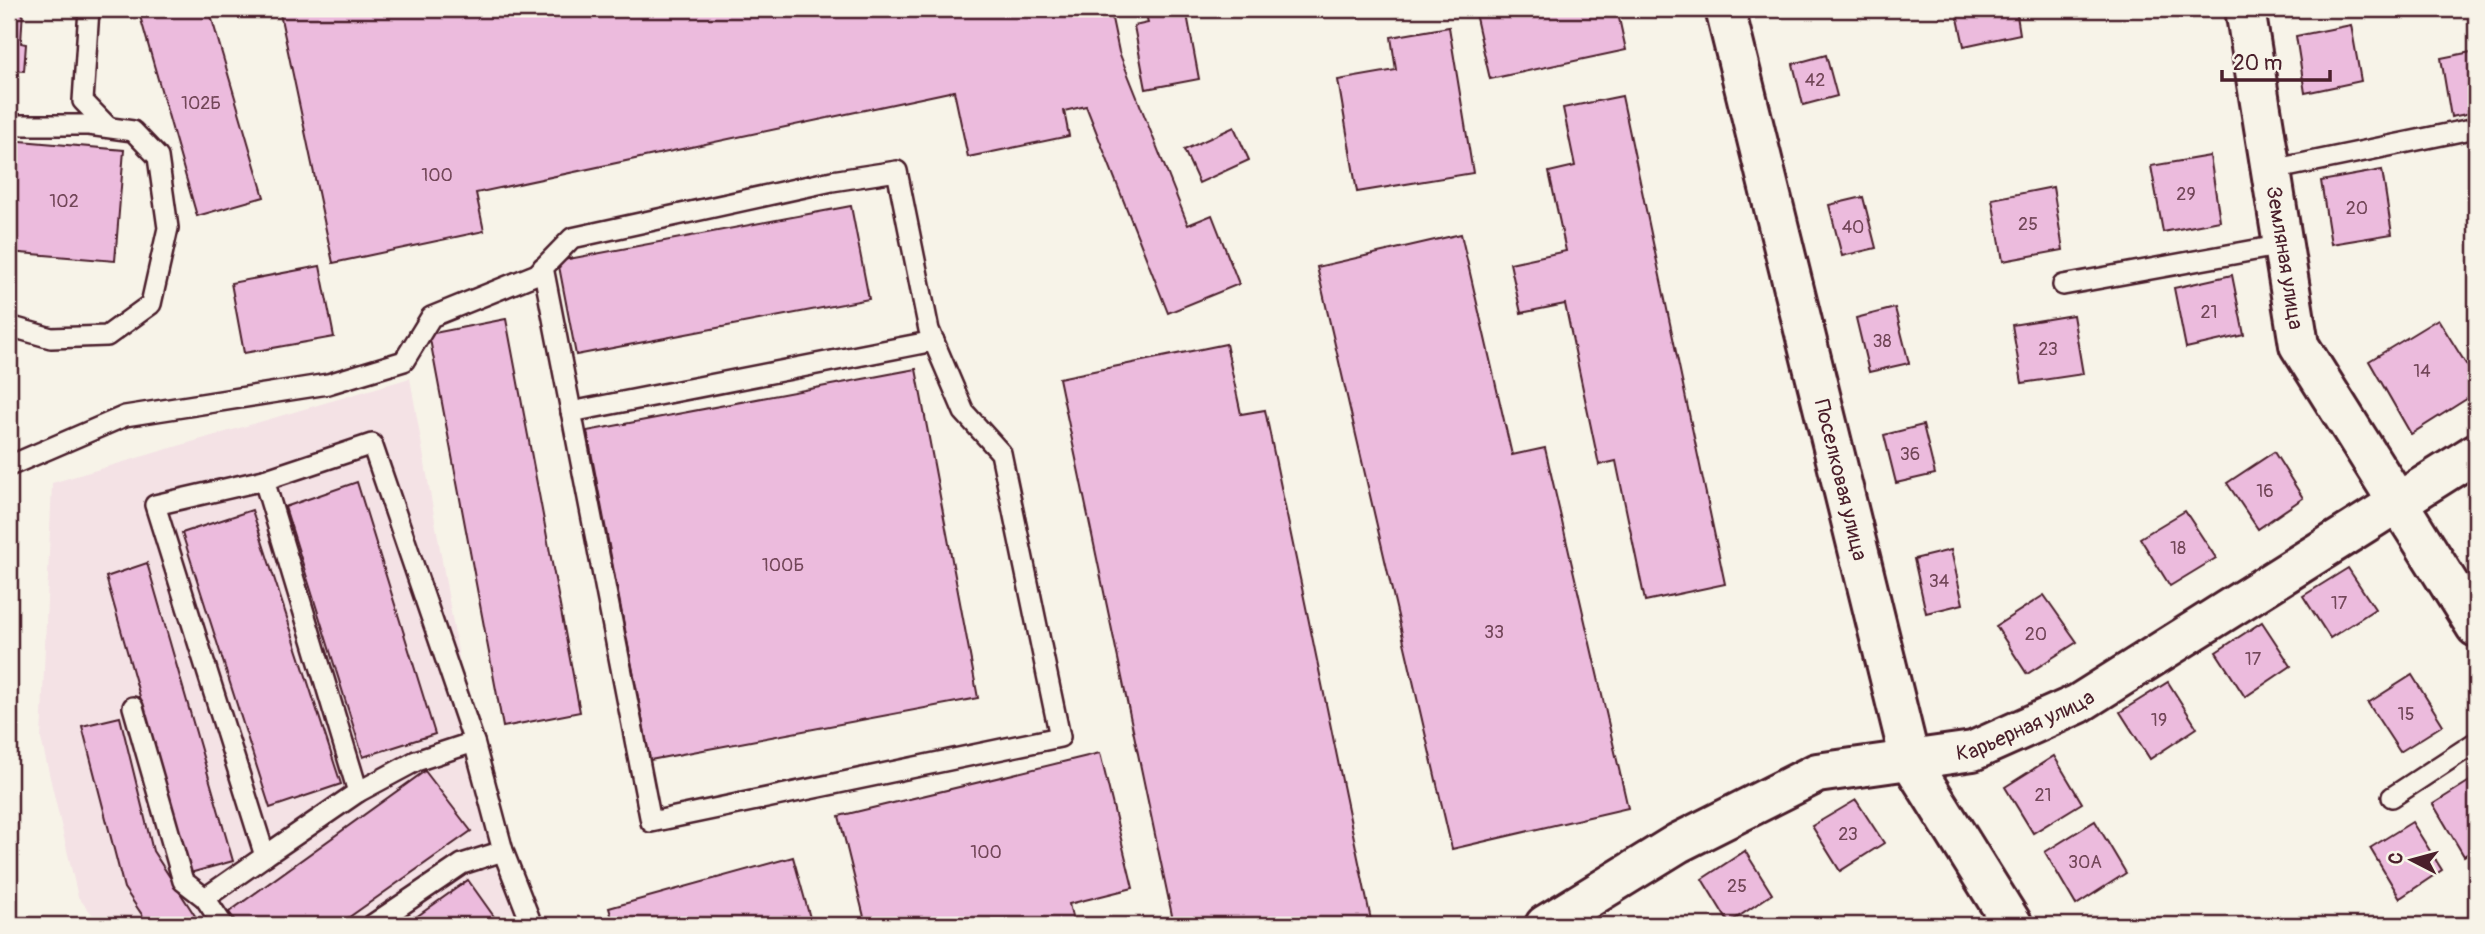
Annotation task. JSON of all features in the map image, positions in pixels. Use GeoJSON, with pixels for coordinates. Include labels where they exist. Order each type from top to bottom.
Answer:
{"type":"FeatureCollection","features":[{"type":"Feature","properties":{"kind":"street","name":"Поселковая улица"},"geometry":{"type":"LineString","coordinates":[[1725,9],[1910,760],[2013,925]]}},
{"type":"Feature","properties":{"kind":"street","name":"Земляная улица"},"geometry":{"type":"LineString","coordinates":[[2245,9],[2300,345],[2476,627]]}},
{"type":"Feature","properties":{"kind":"street","name":"Карьерная улица"},"geometry":{"type":"LineString","coordinates":[[1545,925],[1678,843],[1817,773],[1973,751],[2078,704],[2476,453]]}},
{"type":"Feature","properties":{"kind":"lane"},"geometry":{"type":"LineString","coordinates":[[89,9],[83,101],[108,127]]}},
{"type":"Feature","properties":{"kind":"lane"},"geometry":{"type":"LineString","coordinates":[[9,125],[108,127],[133,131],[158,157],[168,228],[150,304],[107,336],[51,338],[9,326]]}},
{"type":"Feature","properties":{"kind":"lane"},"geometry":{"type":"LineString","coordinates":[[2272,170],[2476,128]]}},
{"type":"Feature","properties":{"kind":"lane"},"geometry":{"type":"LineString","coordinates":[[9,466],[125,416],[328,384],[404,361],[431,317],[537,274],[543,267],[572,239],[832,181],[897,171],[934,341],[964,412],[1001,453],[1060,737],[817,790],[651,822],[543,267]]}},
{"type":"Feature","properties":{"kind":"lane"},"geometry":{"type":"LineString","coordinates":[[2063,285],[2283,245]]}},
{"type":"Feature","properties":{"kind":"lane"},"geometry":{"type":"LineString","coordinates":[[571,412],[934,341]]}},
{"type":"Feature","properties":{"kind":"lane"},"geometry":{"type":"LineString","coordinates":[[265,856],[155,505],[264,480],[372,444],[474,742],[503,851],[532,925]]}},
{"type":"Feature","properties":{"kind":"lane"},"geometry":{"type":"LineString","coordinates":[[264,480],[358,792]]}},
{"type":"Feature","properties":{"kind":"lane"},"geometry":{"type":"LineString","coordinates":[[133,707],[183,881],[205,898],[223,925]]}},
{"type":"Feature","properties":{"kind":"lane"},"geometry":{"type":"LineString","coordinates":[[205,898],[358,792],[416,761],[474,742]]}},
{"type":"Feature","properties":{"kind":"lane"},"geometry":{"type":"LineString","coordinates":[[2392,797],[2476,743]]}},
{"type":"Feature","properties":{"kind":"lane"},"geometry":{"type":"LineString","coordinates":[[372,925],[462,864],[503,851]]}},
{"type":"Feature","properties":{"kind":"shaded area"},"geometry":{"type":"Polygon","coordinates":[[[410,378],[494,857],[520,925],[101,925],[78,897],[41,739],[52,483],[410,378]]]}},
{"type":"Feature","properties":{"kind":"building"},"geometry":{"type":"Polygon","coordinates":[[[9,9],[23,9],[21,43],[26,44],[24,71],[9,70],[9,9]]]}},
{"type":"Feature","properties":{"kind":"building"},"geometry":{"type":"Polygon","coordinates":[[[138,9],[209,9],[264,197],[197,216],[138,9]]]}},
{"type":"Feature","properties":{"kind":"building"},"geometry":{"type":"Polygon","coordinates":[[[279,9],[1110,9],[1119,52],[1188,225],[1212,215],[1239,284],[1168,313],[1086,106],[1064,111],[1069,136],[968,157],[954,91],[476,193],[484,231],[333,263],[279,9]]]}},
{"type":"Feature","properties":{"kind":"building"},"geometry":{"type":"Polygon","coordinates":[[[1145,9],[1186,9],[1199,79],[1146,89],[1134,26],[1148,23],[1145,9]]]}},
{"type":"Feature","properties":{"kind":"building"},"geometry":{"type":"Polygon","coordinates":[[[1474,9],[1617,9],[1626,50],[1490,79],[1474,9]]]}},
{"type":"Feature","properties":{"kind":"building"},"geometry":{"type":"Polygon","coordinates":[[[1956,9],[2016,9],[2020,34],[1964,46],[1956,9]]]}},
{"type":"Feature","properties":{"kind":"building"},"geometry":{"type":"Polygon","coordinates":[[[2351,25],[2361,81],[2305,93],[2296,36],[2351,25]]]}},
{"type":"Feature","properties":{"kind":"building"},"geometry":{"type":"Polygon","coordinates":[[[1449,27],[1473,173],[1357,192],[1338,80],[1396,70],[1391,37],[1449,27]]]}},
{"type":"Feature","properties":{"kind":"building"},"geometry":{"type":"Polygon","coordinates":[[[2476,51],[2476,112],[2451,117],[2441,58],[2476,51]]]}},
{"type":"Feature","properties":{"kind":"building"},"geometry":{"type":"Polygon","coordinates":[[[1826,55],[1837,96],[1803,105],[1793,64],[1826,55]]]}},
{"type":"Feature","properties":{"kind":"building"},"geometry":{"type":"Polygon","coordinates":[[[1622,96],[1725,584],[1645,601],[1616,461],[1599,465],[1565,304],[1521,313],[1510,263],[1566,251],[1549,172],[1575,166],[1563,108],[1622,96]]]}},
{"type":"Feature","properties":{"kind":"building"},"geometry":{"type":"Polygon","coordinates":[[[1234,127],[1249,160],[1199,183],[1184,150],[1234,127]]]}},
{"type":"Feature","properties":{"kind":"building"},"geometry":{"type":"Polygon","coordinates":[[[9,140],[124,150],[115,261],[9,252],[9,140]]]}},
{"type":"Feature","properties":{"kind":"building"},"geometry":{"type":"Polygon","coordinates":[[[2210,156],[2220,221],[2163,232],[2151,166],[2210,156]]]}},
{"type":"Feature","properties":{"kind":"building"},"geometry":{"type":"Polygon","coordinates":[[[2382,170],[2392,234],[2331,244],[2321,181],[2382,170]]]}},
{"type":"Feature","properties":{"kind":"building"},"geometry":{"type":"Polygon","coordinates":[[[2053,187],[2063,250],[2003,261],[1992,199],[2053,187]]]}},
{"type":"Feature","properties":{"kind":"building"},"geometry":{"type":"Polygon","coordinates":[[[1863,197],[1876,248],[1842,256],[1829,205],[1863,197]]]}},
{"type":"Feature","properties":{"kind":"building"},"geometry":{"type":"Polygon","coordinates":[[[851,206],[869,299],[576,355],[558,261],[851,206]]]}},
{"type":"Feature","properties":{"kind":"building"},"geometry":{"type":"Polygon","coordinates":[[[1461,234],[1512,455],[1545,448],[1628,808],[1452,849],[1317,267],[1461,234]]]}},
{"type":"Feature","properties":{"kind":"building"},"geometry":{"type":"Polygon","coordinates":[[[320,266],[334,337],[244,353],[231,283],[320,266]]]}},
{"type":"Feature","properties":{"kind":"building"},"geometry":{"type":"Polygon","coordinates":[[[2232,275],[2244,335],[2186,348],[2174,288],[2232,275]]]}},
{"type":"Feature","properties":{"kind":"building"},"geometry":{"type":"Polygon","coordinates":[[[1895,308],[1909,363],[1869,372],[1856,318],[1895,308]]]}},
{"type":"Feature","properties":{"kind":"building"},"geometry":{"type":"Polygon","coordinates":[[[2073,315],[2083,374],[2022,383],[2012,325],[2073,315]]]}},
{"type":"Feature","properties":{"kind":"building"},"geometry":{"type":"Polygon","coordinates":[[[506,319],[580,712],[503,727],[429,334],[506,319]]]}},
{"type":"Feature","properties":{"kind":"building"},"geometry":{"type":"Polygon","coordinates":[[[2438,319],[2476,380],[2476,393],[2411,434],[2369,361],[2438,319]]]}},
{"type":"Feature","properties":{"kind":"building"},"geometry":{"type":"Polygon","coordinates":[[[1226,344],[1241,414],[1265,410],[1372,925],[1174,925],[1059,378],[1226,344]]]}},
{"type":"Feature","properties":{"kind":"building"},"geometry":{"type":"Polygon","coordinates":[[[916,369],[978,698],[650,760],[587,431],[916,369]]]}},
{"type":"Feature","properties":{"kind":"building"},"geometry":{"type":"Polygon","coordinates":[[[1923,425],[1935,474],[1896,483],[1884,435],[1923,425]]]}},
{"type":"Feature","properties":{"kind":"building"},"geometry":{"type":"Polygon","coordinates":[[[2274,452],[2303,498],[2258,529],[2227,483],[2274,452]]]}},
{"type":"Feature","properties":{"kind":"building"},"geometry":{"type":"Polygon","coordinates":[[[357,482],[435,734],[363,757],[285,507],[357,482]]]}},
{"type":"Feature","properties":{"kind":"building"},"geometry":{"type":"Polygon","coordinates":[[[252,510],[341,784],[270,808],[182,533],[252,510]]]}},
{"type":"Feature","properties":{"kind":"building"},"geometry":{"type":"Polygon","coordinates":[[[2185,511],[2216,558],[2170,586],[2140,538],[2185,511]]]}},
{"type":"Feature","properties":{"kind":"building"},"geometry":{"type":"Polygon","coordinates":[[[1951,550],[1963,604],[1926,613],[1914,559],[1951,550]]]}},
{"type":"Feature","properties":{"kind":"building"},"geometry":{"type":"Polygon","coordinates":[[[147,563],[233,861],[190,873],[106,577],[147,563]]]}},
{"type":"Feature","properties":{"kind":"building"},"geometry":{"type":"Polygon","coordinates":[[[2348,568],[2375,609],[2330,638],[2303,596],[2348,568]]]}},
{"type":"Feature","properties":{"kind":"building"},"geometry":{"type":"Polygon","coordinates":[[[2044,595],[2077,642],[2027,674],[1996,626],[2044,595]]]}},
{"type":"Feature","properties":{"kind":"building"},"geometry":{"type":"Polygon","coordinates":[[[2262,622],[2291,666],[2245,697],[2216,652],[2262,622]]]}},
{"type":"Feature","properties":{"kind":"building"},"geometry":{"type":"Polygon","coordinates":[[[2412,675],[2443,725],[2400,752],[2368,703],[2412,675]]]}},
{"type":"Feature","properties":{"kind":"building"},"geometry":{"type":"Polygon","coordinates":[[[2168,682],[2197,728],[2150,759],[2120,712],[2168,682]]]}},
{"type":"Feature","properties":{"kind":"building"},"geometry":{"type":"Polygon","coordinates":[[[120,717],[153,851],[201,925],[149,925],[124,888],[82,726],[120,717]]]}},
{"type":"Feature","properties":{"kind":"building"},"geometry":{"type":"Polygon","coordinates":[[[1100,753],[1133,888],[1069,904],[1074,925],[866,925],[839,816],[1100,753]]]}},
{"type":"Feature","properties":{"kind":"building"},"geometry":{"type":"Polygon","coordinates":[[[2054,756],[2082,803],[2033,833],[2005,787],[2054,756]]]}},
{"type":"Feature","properties":{"kind":"building"},"geometry":{"type":"Polygon","coordinates":[[[425,771],[471,831],[338,925],[238,925],[229,912],[425,771]]]}},
{"type":"Feature","properties":{"kind":"building"},"geometry":{"type":"Polygon","coordinates":[[[2476,777],[2476,848],[2464,856],[2433,804],[2476,777]]]}},
{"type":"Feature","properties":{"kind":"building"},"geometry":{"type":"Polygon","coordinates":[[[1856,800],[1884,843],[1840,871],[1812,826],[1856,800]]]}},
{"type":"Feature","properties":{"kind":"building"},"geometry":{"type":"Polygon","coordinates":[[[2095,821],[2126,873],[2076,905],[2045,852],[2095,821]]]}},
{"type":"Feature","properties":{"kind":"building"},"geometry":{"type":"Polygon","coordinates":[[[2412,822],[2442,870],[2400,898],[2370,848],[2412,822]]]}},
{"type":"Feature","properties":{"kind":"building"},"geometry":{"type":"Polygon","coordinates":[[[1745,851],[1772,894],[1729,923],[1702,879],[1745,851]]]}},
{"type":"Feature","properties":{"kind":"building"},"geometry":{"type":"Polygon","coordinates":[[[793,857],[812,925],[614,925],[609,908],[793,857]]]}},
{"type":"Feature","properties":{"kind":"building"},"geometry":{"type":"Polygon","coordinates":[[[468,880],[500,925],[405,925],[468,880]]]}}]}
